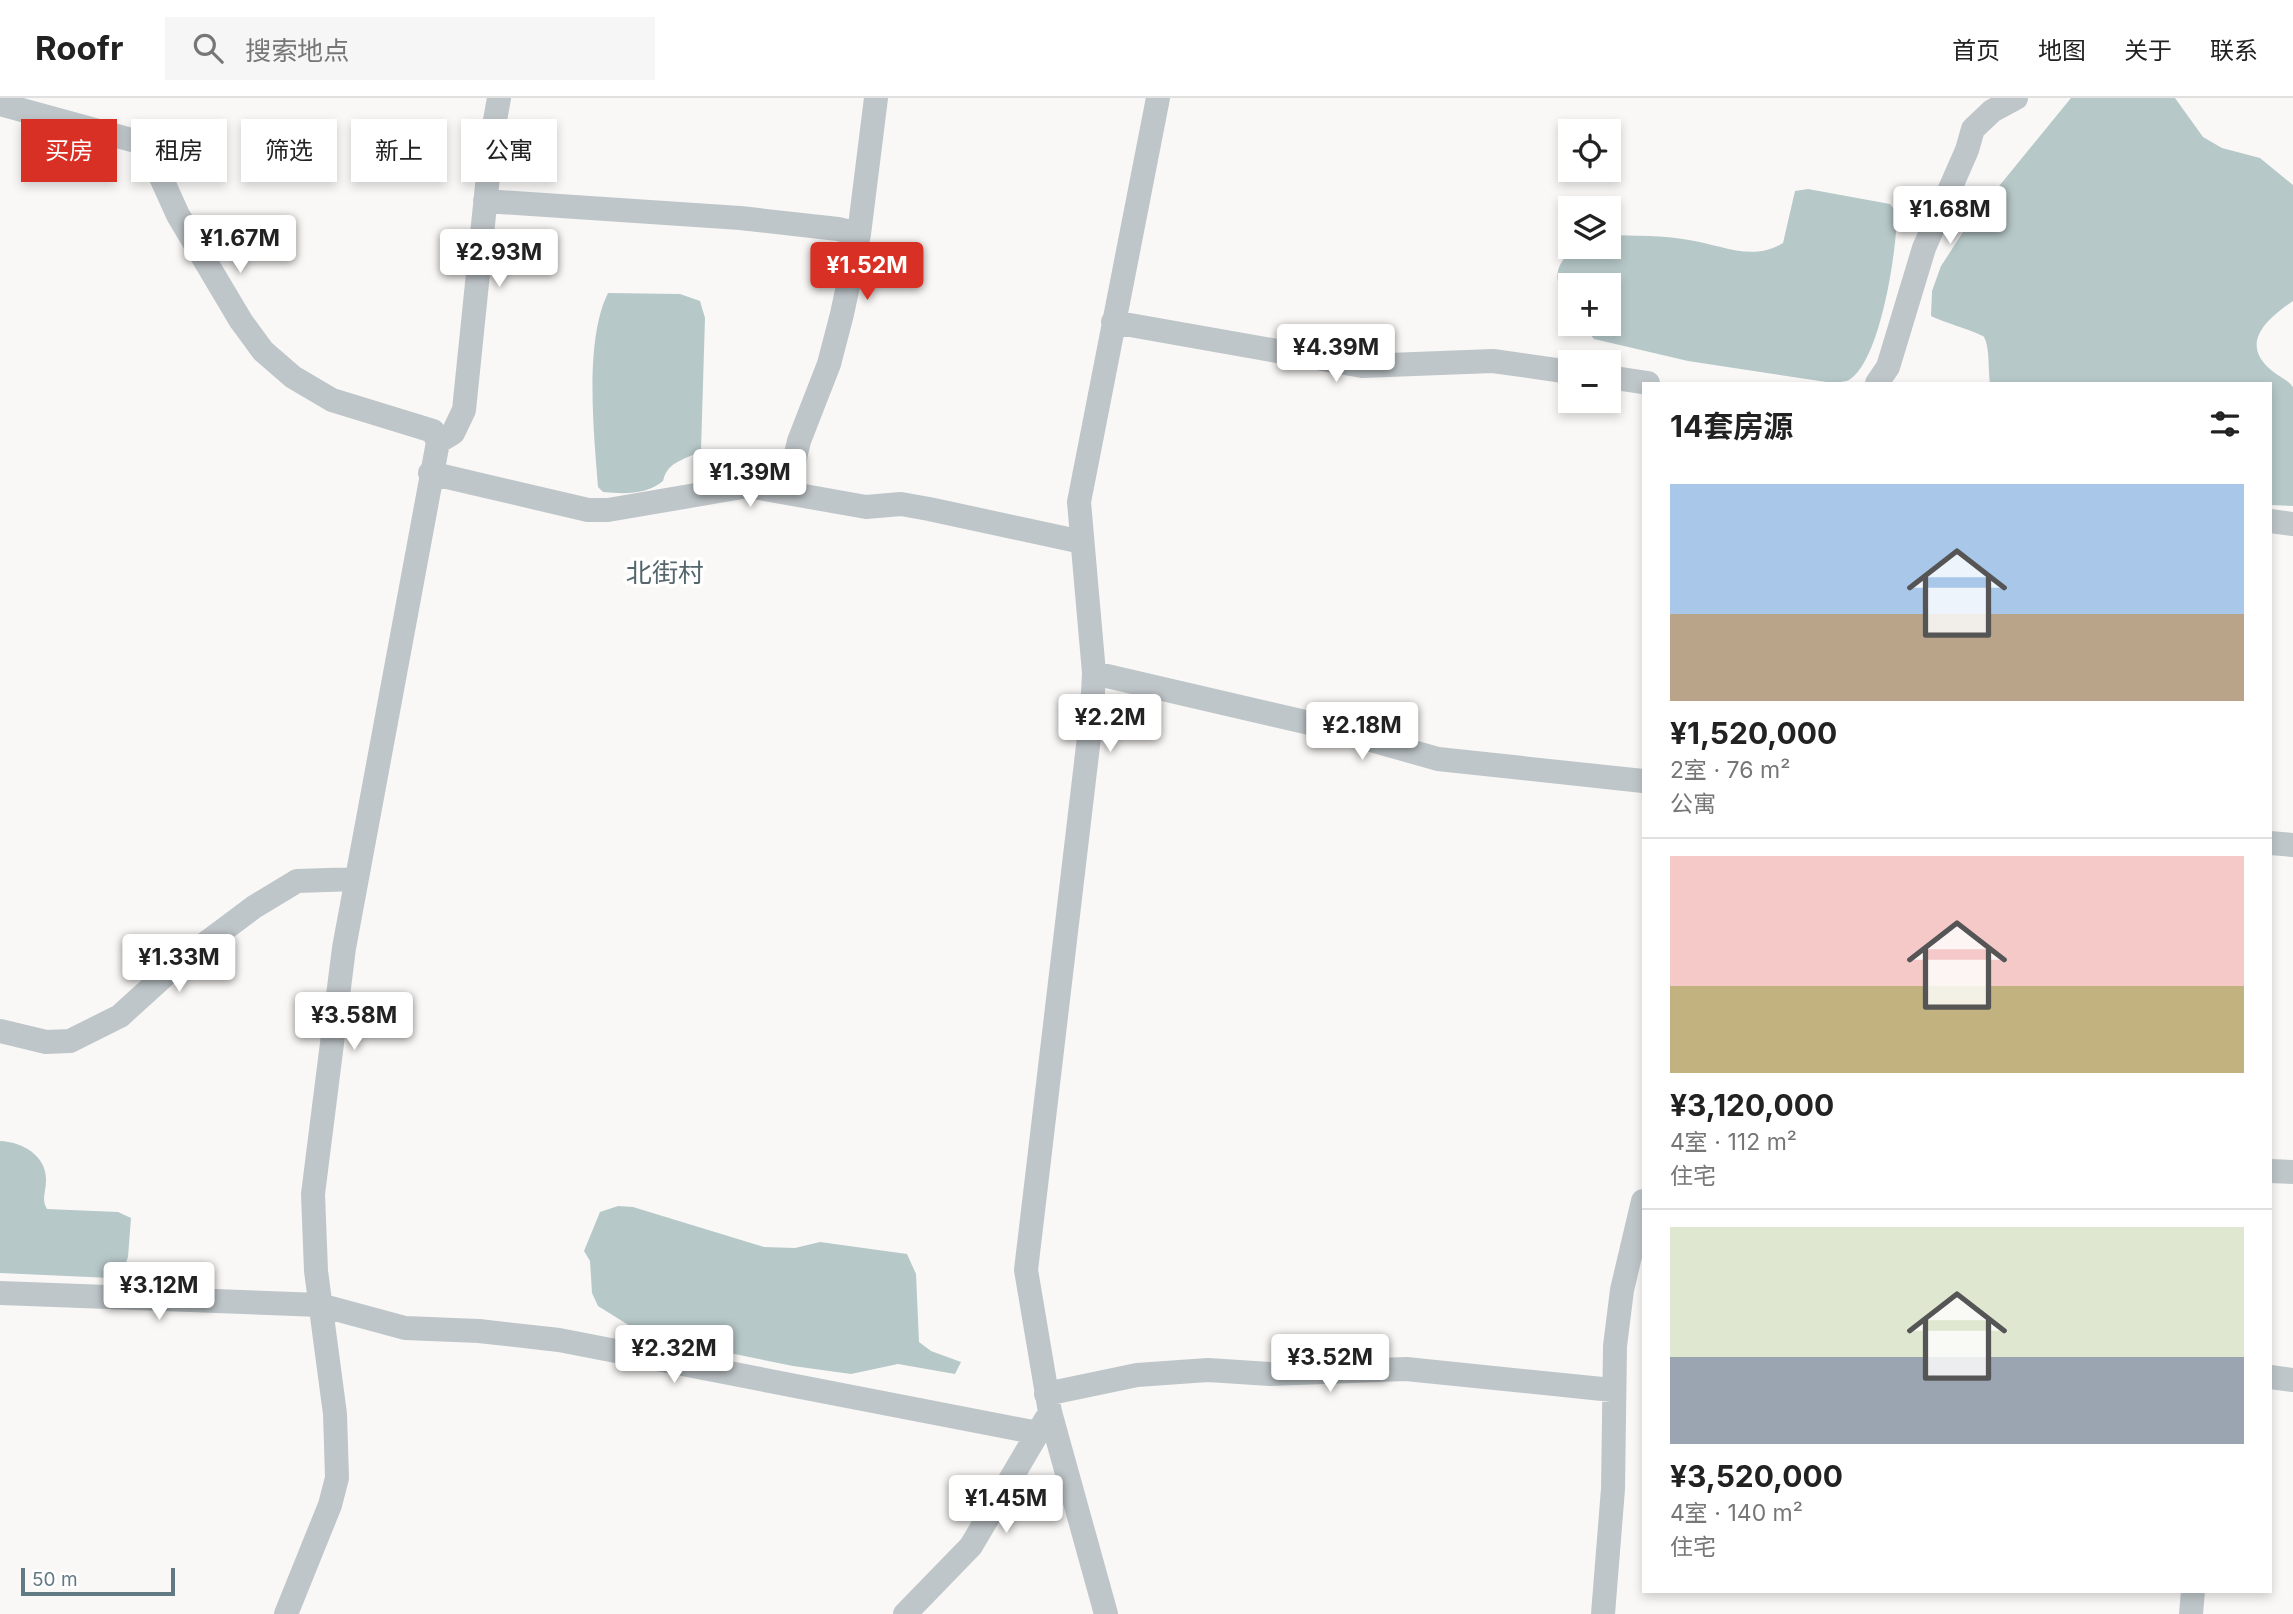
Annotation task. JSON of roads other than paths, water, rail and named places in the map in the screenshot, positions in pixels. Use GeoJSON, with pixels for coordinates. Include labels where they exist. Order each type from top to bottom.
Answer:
{"type":"FeatureCollection","features":[{"type":"Feature","properties":{"kind":"street"},"geometry":{"type":"LineString","coordinates":[[438,442],[453,433],[464,410],[485,201],[499,98]]}},
{"type":"Feature","properties":{"kind":"street"},"geometry":{"type":"LineString","coordinates":[[787,492],[799,441],[830,364],[859,234],[876,98]]}},
{"type":"Feature","properties":{"kind":"street"},"geometry":{"type":"LineString","coordinates":[[1106,1614],[1045,1413],[1026,1270],[1028,1229],[1078,843],[1094,673],[1079,502],[1158,98]]}},
{"type":"Feature","properties":{"kind":"street"},"geometry":{"type":"LineString","coordinates":[[1878,382],[1888,367],[1924,248],[1968,150],[1973,129],[1992,111],[2016,98]]}},
{"type":"Feature","properties":{"kind":"street"},"geometry":{"type":"LineString","coordinates":[[0,104],[139,142],[154,162],[178,215],[263,351],[293,377],[332,400],[433,431],[438,442],[430,473],[344,948],[313,1195],[320,1304],[335,1414],[337,1478],[330,1505],[286,1614]]}},
{"type":"Feature","properties":{"kind":"street"},"geometry":{"type":"LineString","coordinates":[[485,201],[740,218],[838,229],[859,234]]}},
{"type":"Feature","properties":{"kind":"street"},"geometry":{"type":"LineString","coordinates":[[1113,321],[1362,366],[1493,361],[1558,370]]}},
{"type":"Feature","properties":{"kind":"street"},"geometry":{"type":"LineString","coordinates":[[1621,379],[1642,382]]}},
{"type":"Feature","properties":{"kind":"street"},"geometry":{"type":"LineString","coordinates":[[430,473],[588,510],[617,509],[748,486],[866,507],[901,504],[1082,542]]}},
{"type":"Feature","properties":{"kind":"street"},"geometry":{"type":"LineString","coordinates":[[2272,521],[2293,524]]}},
{"type":"Feature","properties":{"kind":"street"},"geometry":{"type":"LineString","coordinates":[[1094,673],[1318,725],[1438,760],[1642,781]]}},
{"type":"Feature","properties":{"kind":"street"},"geometry":{"type":"LineString","coordinates":[[2272,843],[2293,845]]}},
{"type":"Feature","properties":{"kind":"street"},"geometry":{"type":"LineString","coordinates":[[0,1031],[46,1042],[70,1041],[120,1016],[185,959],[254,907],[297,881],[356,879]]}},
{"type":"Feature","properties":{"kind":"street"},"geometry":{"type":"LineString","coordinates":[[2272,1171],[2293,1172]]}},
{"type":"Feature","properties":{"kind":"street"},"geometry":{"type":"LineString","coordinates":[[1603,1614],[1613,1489],[1612,1390],[1622,1290],[1642,1205]]}},
{"type":"Feature","properties":{"kind":"street"},"geometry":{"type":"LineString","coordinates":[[0,1293],[320,1304],[405,1328],[479,1331],[559,1340],[1045,1413],[1137,1375],[1208,1370],[1270,1374],[1406,1369],[1612,1390]]}},
{"type":"Feature","properties":{"kind":"street"},"geometry":{"type":"LineString","coordinates":[[2272,1377],[2293,1380]]}},
{"type":"Feature","properties":{"kind":"street"},"geometry":{"type":"LineString","coordinates":[[905,1614],[971,1546],[1045,1413]]}},
{"type":"Feature","properties":{"kind":"street"},"geometry":{"type":"LineString","coordinates":[[2191,1614],[2193,1593]]}},
{"type":"Feature","properties":{"kind":"district","name":"北街村"},"geometry":{"type":"Point","coordinates":[665,573]}}]}
